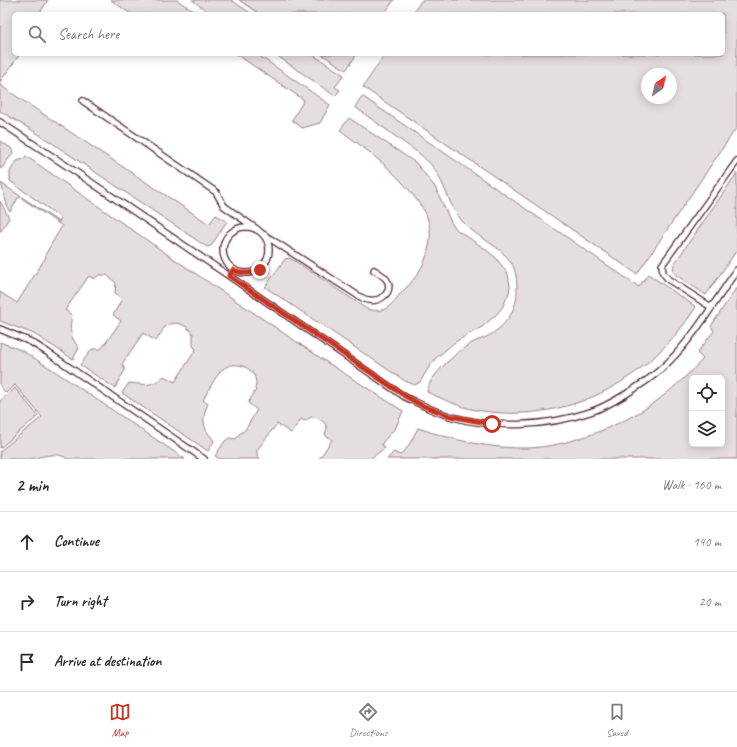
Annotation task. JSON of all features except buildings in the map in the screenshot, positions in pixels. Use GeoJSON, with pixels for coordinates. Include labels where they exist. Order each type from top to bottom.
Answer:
{"type":"FeatureCollection","features":[{"type":"Feature","properties":{"kind":"lane"},"geometry":{"type":"LineString","coordinates":[[83,101],[216,192],[224,206],[263,234],[357,295],[368,300],[380,300],[387,294],[389,288],[388,281],[374,270]]}},
{"type":"Feature","properties":{"kind":"lane"},"geometry":{"type":"LineString","coordinates":[[0,122],[405,396],[421,405],[450,416],[492,424],[510,425],[551,421],[590,412],[613,402],[659,371],[688,340],[737,270]]}},
{"type":"Feature","properties":{"kind":"lane"},"geometry":{"type":"LineString","coordinates":[[711,307],[669,280],[663,274],[662,265],[737,161]]}},
{"type":"Feature","properties":{"kind":"lane"},"geometry":{"type":"LineString","coordinates":[[258,230],[252,227],[237,228],[226,238],[223,251],[224,258],[233,270],[247,274],[260,270],[265,265],[270,253],[269,246],[263,234]]}},
{"type":"Feature","properties":{"kind":"lane"},"geometry":{"type":"LineString","coordinates":[[229,276],[233,270]]}},
{"type":"Feature","properties":{"kind":"lane"},"geometry":{"type":"LineString","coordinates":[[0,330],[31,342],[47,352],[204,459]]}},
{"type":"Feature","properties":{"kind":"shaded area"},"geometry":{"type":"Polygon","coordinates":[[[0,0],[48,0],[40,12],[12,12],[12,56],[19,56],[0,82],[0,0]]]}},
{"type":"Feature","properties":{"kind":"shaded area"},"geometry":{"type":"Polygon","coordinates":[[[111,0],[177,0],[195,12],[128,12],[111,0]]]}},
{"type":"Feature","properties":{"kind":"shaded area"},"geometry":{"type":"Polygon","coordinates":[[[192,0],[231,0],[249,12],[208,12],[192,0]]]}},
{"type":"Feature","properties":{"kind":"shaded area"},"geometry":{"type":"Polygon","coordinates":[[[239,0],[394,0],[385,12],[257,12],[239,0]]]}},
{"type":"Feature","properties":{"kind":"shaded area"},"geometry":{"type":"Polygon","coordinates":[[[422,0],[737,0],[737,127],[637,274],[363,87],[384,56],[725,56],[725,12],[413,12],[422,0]]]}},
{"type":"Feature","properties":{"kind":"shaded area"},"geometry":{"type":"Polygon","coordinates":[[[239,56],[260,56],[330,105],[320,123],[302,128],[292,120],[304,100],[239,56]]]}},
{"type":"Feature","properties":{"kind":"shaded area"},"geometry":{"type":"Polygon","coordinates":[[[277,56],[315,56],[344,75],[335,87],[340,90],[335,96],[277,56]]]}},
{"type":"Feature","properties":{"kind":"shaded area"},"geometry":{"type":"Polygon","coordinates":[[[324,56],[356,56],[346,70],[324,56]]]}},
{"type":"Feature","properties":{"kind":"shaded area"},"geometry":{"type":"Polygon","coordinates":[[[0,83],[4,88],[209,224],[216,215],[227,221],[211,246],[207,247],[40,135],[0,111],[0,83]]]}},
{"type":"Feature","properties":{"kind":"shaded area"},"geometry":{"type":"Polygon","coordinates":[[[362,96],[639,287],[648,274],[696,307],[676,334],[654,357],[629,377],[602,393],[573,404],[542,411],[509,413],[470,409],[427,392],[431,381],[439,371],[459,352],[475,341],[496,331],[506,321],[516,302],[517,288],[515,273],[512,264],[502,252],[474,232],[458,216],[433,167],[421,155],[355,107],[362,96]]]}},
{"type":"Feature","properties":{"kind":"shaded area"},"geometry":{"type":"Polygon","coordinates":[[[349,118],[416,163],[435,187],[452,224],[457,230],[496,258],[508,274],[510,286],[509,293],[502,308],[482,327],[455,342],[436,358],[420,382],[415,385],[405,381],[265,287],[285,259],[289,258],[367,309],[381,310],[393,303],[420,271],[427,256],[430,238],[430,229],[425,212],[400,179],[391,170],[340,130],[349,118]]]}},
{"type":"Feature","properties":{"kind":"shaded area"},"geometry":{"type":"Polygon","coordinates":[[[0,141],[11,148],[13,153],[0,169],[0,141]]]}},
{"type":"Feature","properties":{"kind":"shaded area"},"geometry":{"type":"Polygon","coordinates":[[[26,156],[174,259],[325,361],[403,411],[396,427],[382,443],[385,448],[370,459],[319,459],[332,440],[325,435],[327,428],[325,423],[319,419],[311,417],[305,421],[301,419],[291,433],[277,424],[257,450],[257,455],[260,459],[220,459],[215,456],[225,441],[229,438],[236,439],[239,434],[245,430],[257,410],[248,403],[256,390],[254,376],[251,371],[241,365],[235,365],[223,369],[215,379],[203,400],[208,404],[204,415],[204,423],[206,430],[214,441],[208,451],[122,393],[129,383],[151,384],[164,376],[175,382],[196,349],[193,346],[193,334],[188,328],[181,324],[173,323],[164,328],[156,341],[143,333],[122,364],[125,370],[115,388],[80,365],[92,349],[102,348],[121,321],[113,315],[122,299],[115,293],[116,283],[107,275],[99,275],[94,279],[89,276],[65,310],[72,315],[71,333],[79,348],[73,359],[34,334],[0,321],[0,292],[17,303],[46,257],[45,255],[62,226],[20,197],[10,212],[8,209],[1,183],[59,222],[61,218],[10,181],[10,171],[17,161],[26,156]]]}},
{"type":"Feature","properties":{"kind":"shaded area"},"geometry":{"type":"Polygon","coordinates":[[[737,173],[737,250],[706,295],[676,275],[673,271],[674,264],[737,173]]]}},
{"type":"Feature","properties":{"kind":"shaded area"},"geometry":{"type":"Polygon","coordinates":[[[0,201],[9,218],[1,231],[0,231],[0,201]]]}},
{"type":"Feature","properties":{"kind":"shaded area"},"geometry":{"type":"Polygon","coordinates":[[[737,287],[737,459],[387,459],[394,452],[400,455],[405,450],[418,428],[472,443],[514,448],[544,447],[596,433],[645,409],[681,381],[703,359],[697,353],[714,331],[711,326],[737,287]]]}},
{"type":"Feature","properties":{"kind":"shaded area"},"geometry":{"type":"Polygon","coordinates":[[[0,342],[21,350],[53,370],[185,459],[68,459],[58,455],[48,455],[28,459],[0,459],[0,451],[42,417],[15,385],[6,393],[0,386],[0,342]]]}},
{"type":"Feature","properties":{"kind":"shaded area"},"geometry":{"type":"Polygon","coordinates":[[[15,388],[38,416],[0,448],[0,401],[15,388]]]}},
{"type":"Feature","properties":{"kind":"route"},"geometry":{"type":"LineString","coordinates":[[260,270],[247,274],[233,270],[229,276],[405,396],[421,405],[450,416],[492,424]]}}]}
